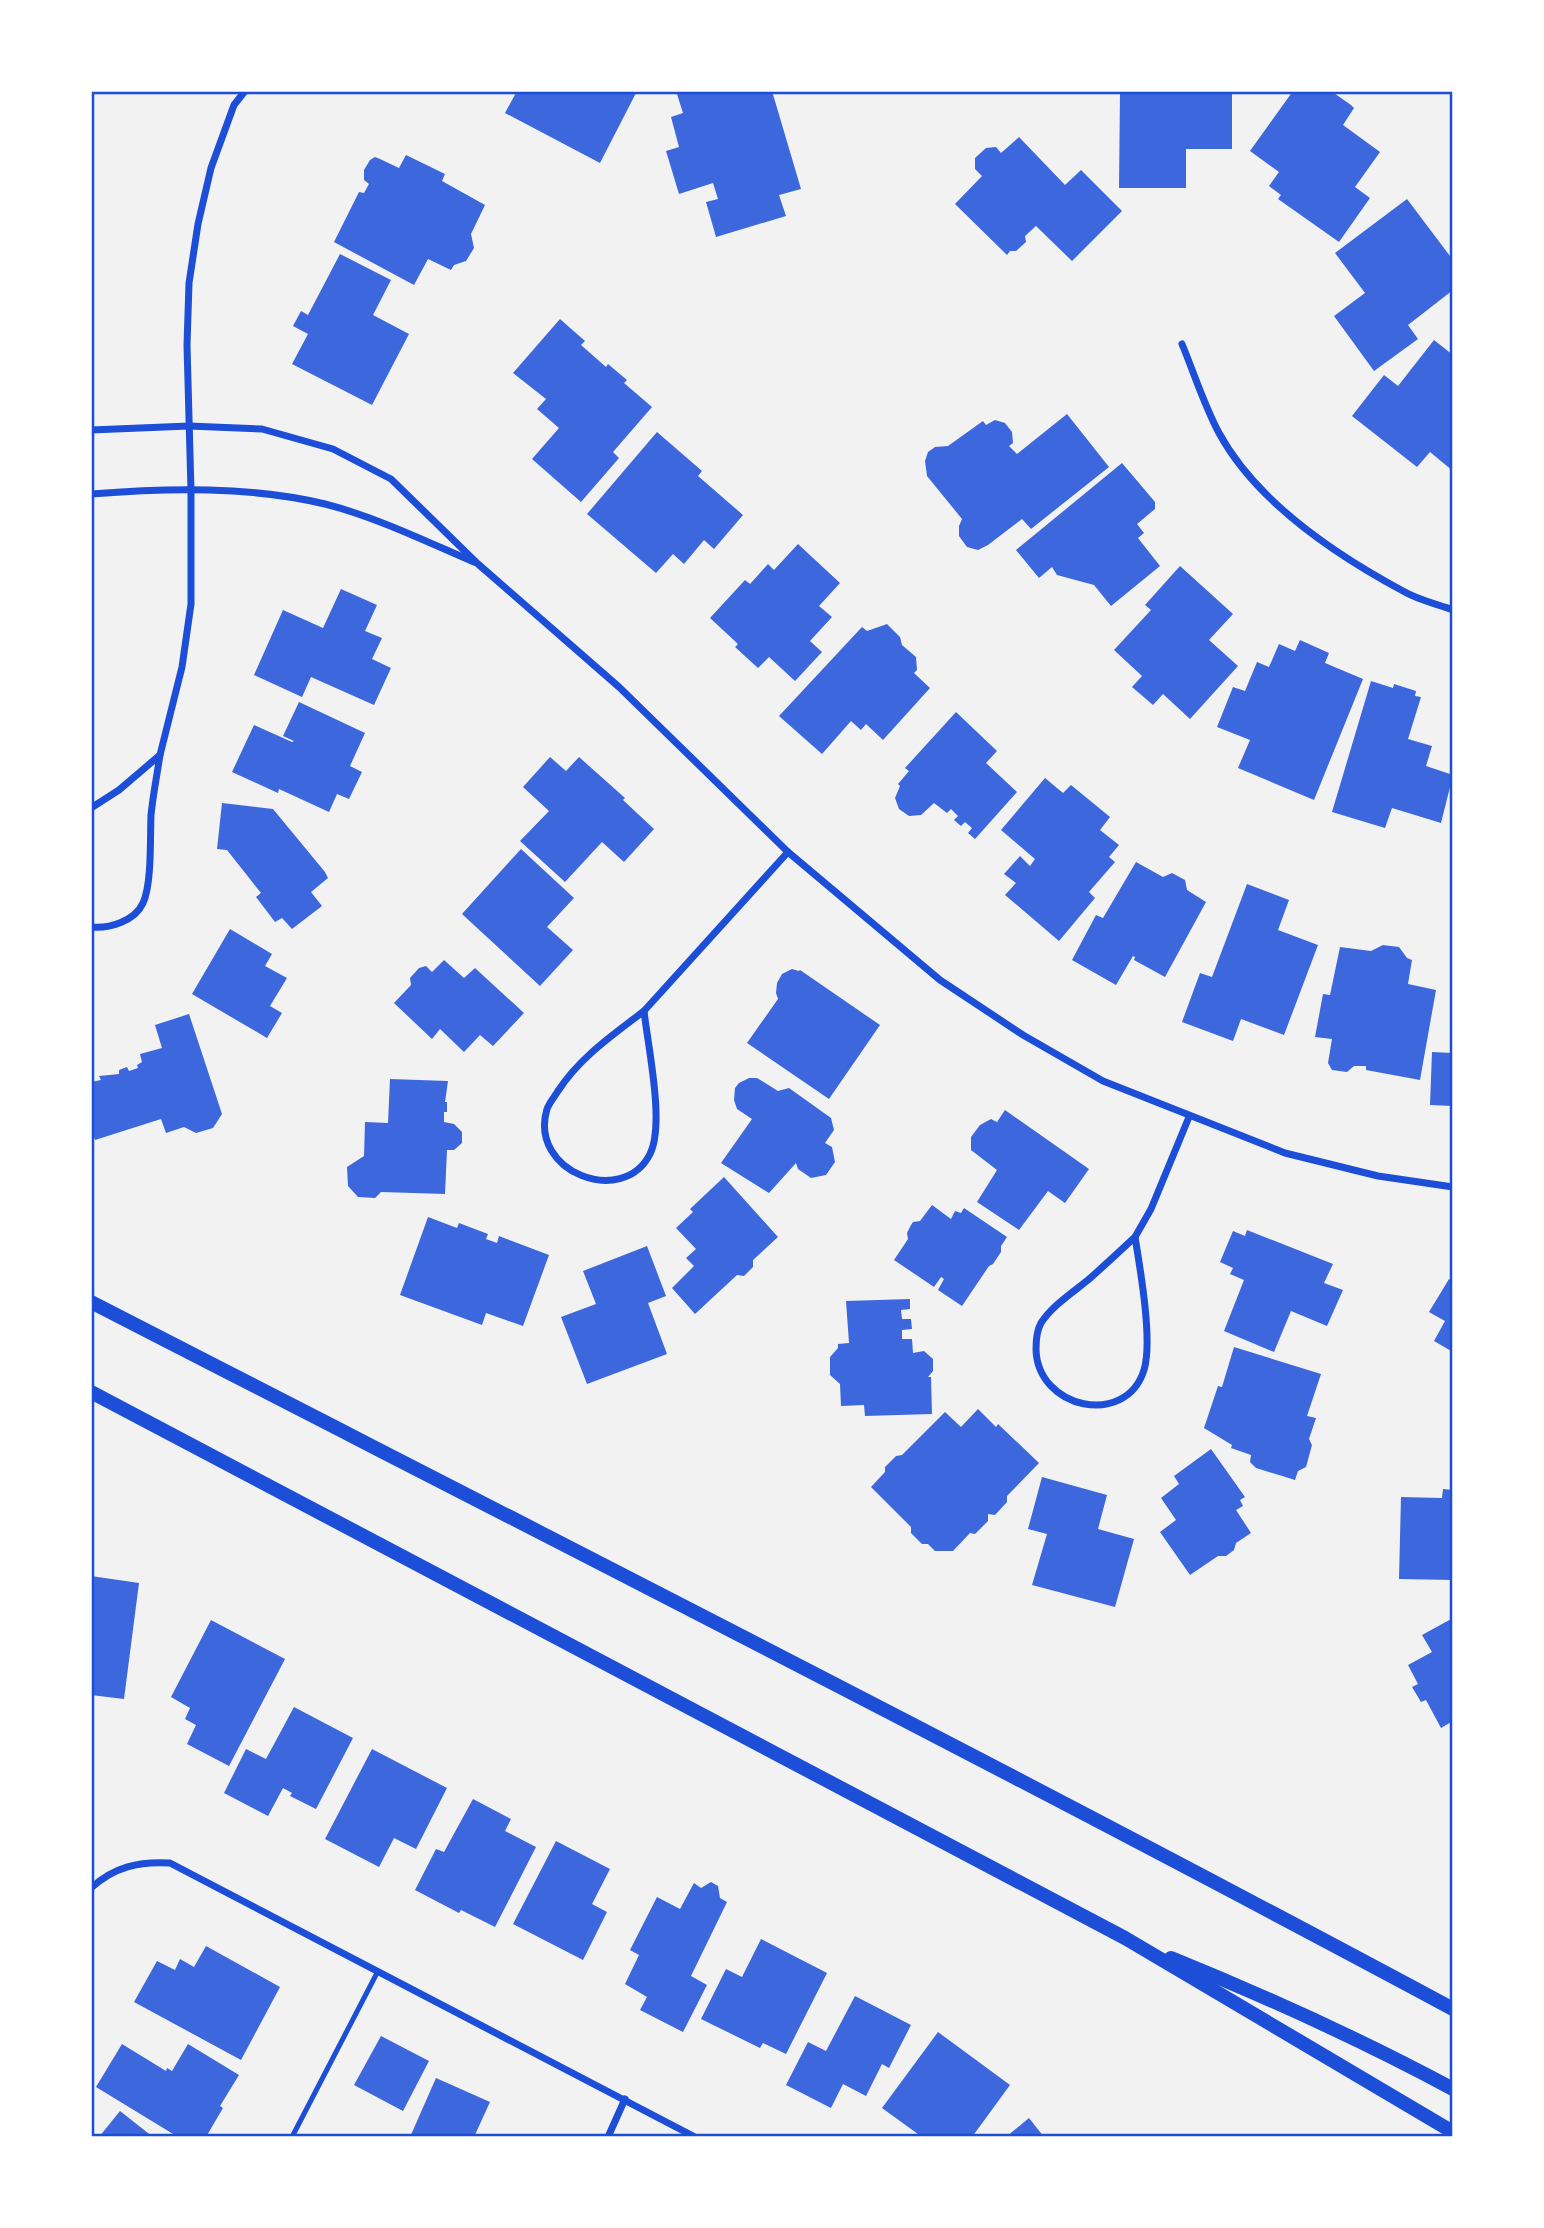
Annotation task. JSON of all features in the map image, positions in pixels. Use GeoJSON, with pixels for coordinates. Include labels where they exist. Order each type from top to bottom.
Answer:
{"type":"FeatureCollection","features":[{"type":"Feature","properties":{"kind":"main road"},"geometry":{"type":"LineString","coordinates":[[91,1302],[688,1608],[1453,2009]]}},
{"type":"Feature","properties":{"kind":"main road"},"geometry":{"type":"LineString","coordinates":[[91,1392],[1125,1938],[1453,2132]]}},
{"type":"Feature","properties":{"kind":"main road"},"geometry":{"type":"LineString","coordinates":[[1125,1938],[1248,1990],[1407,2064],[1453,2089]]}},
{"type":"Feature","properties":{"kind":"street"},"geometry":{"type":"LineString","coordinates":[[91,928],[116,925],[131,916],[143,903],[160,755],[182,667],[191,604],[187,345],[189,283],[198,224],[211,168],[234,105],[244,91]]}},
{"type":"Feature","properties":{"kind":"street"},"geometry":{"type":"LineString","coordinates":[[1181,344],[1219,433],[1250,478],[1304,528],[1348,557],[1405,593],[1453,610]]}},
{"type":"Feature","properties":{"kind":"street"},"geometry":{"type":"LineString","coordinates":[[91,430],[189,426],[262,429],[333,449],[391,480],[478,564],[619,687],[788,852],[940,980],[1104,1082],[1189,1117],[1285,1153],[1378,1176],[1453,1186]]}},
{"type":"Feature","properties":{"kind":"street"},"geometry":{"type":"LineString","coordinates":[[91,494],[191,491],[256,493],[325,504],[378,521],[478,564]]}},
{"type":"Feature","properties":{"kind":"street"},"geometry":{"type":"LineString","coordinates":[[91,808],[119,790],[160,755]]}},
{"type":"Feature","properties":{"kind":"street"},"geometry":{"type":"LineString","coordinates":[[645,1011],[657,1112],[656,1136],[649,1156],[637,1169],[621,1177],[603,1181],[569,1171],[548,1143],[545,1125],[547,1107],[569,1074],[592,1052],[645,1011],[788,852]]}},
{"type":"Feature","properties":{"kind":"street"},"geometry":{"type":"LineString","coordinates":[[1135,1237],[1144,1300],[1146,1338],[1145,1366],[1140,1380],[1129,1392],[1101,1405],[1084,1405],[1069,1400],[1054,1390],[1043,1376],[1036,1360],[1036,1341],[1041,1324],[1064,1299],[1135,1237],[1151,1209],[1189,1117]]}},
{"type":"Feature","properties":{"kind":"street"},"geometry":{"type":"LineString","coordinates":[[91,1888],[112,1872],[130,1865],[150,1861],[170,1863],[695,2137]]}},
{"type":"Feature","properties":{"kind":"street"},"geometry":{"type":"LineString","coordinates":[[608,2137],[625,2099]]}},
{"type":"Feature","properties":{"kind":"lane"},"geometry":{"type":"LineString","coordinates":[[292,2137],[378,1971]]}},
{"type":"Feature","properties":{"kind":"building"},"geometry":{"type":"Polygon","coordinates":[[[517,91],[636,93],[600,163],[505,113],[517,91]]]}},
{"type":"Feature","properties":{"kind":"building"},"geometry":{"type":"Polygon","coordinates":[[[676,91],[772,91],[801,189],[779,195],[786,216],[716,237],[706,202],[718,199],[713,183],[679,194],[666,151],[679,147],[671,117],[683,113],[676,91]]]}},
{"type":"Feature","properties":{"kind":"building"},"geometry":{"type":"Polygon","coordinates":[[[1120,91],[1232,91],[1232,149],[1186,149],[1186,188],[1119,188],[1120,91]]]}},
{"type":"Feature","properties":{"kind":"building"},"geometry":{"type":"Polygon","coordinates":[[[1293,91],[1331,91],[1351,105],[1354,108],[1343,125],[1380,152],[1355,187],[1370,198],[1339,242],[1278,199],[1281,195],[1269,186],[1279,172],[1250,151],[1293,91]]]}},
{"type":"Feature","properties":{"kind":"building"},"geometry":{"type":"Polygon","coordinates":[[[1019,137],[1065,185],[1081,170],[1122,211],[1072,261],[1036,226],[1025,236],[1026,242],[1007,255],[955,204],[982,176],[975,169],[975,158],[986,148],[996,147],[1001,153],[1019,137]]]}},
{"type":"Feature","properties":{"kind":"building"},"geometry":{"type":"Polygon","coordinates":[[[406,155],[445,174],[442,181],[485,205],[471,234],[474,248],[466,261],[454,265],[451,270],[428,259],[414,285],[334,242],[359,192],[364,193],[369,184],[364,180],[364,170],[370,160],[375,157],[399,168],[406,155]]]}},
{"type":"Feature","properties":{"kind":"building"},"geometry":{"type":"Polygon","coordinates":[[[1407,199],[1453,260],[1453,290],[1408,325],[1418,339],[1374,371],[1334,316],[1365,293],[1335,253],[1407,199]]]}},
{"type":"Feature","properties":{"kind":"building"},"geometry":{"type":"Polygon","coordinates":[[[340,254],[391,280],[373,315],[409,334],[372,405],[292,364],[308,334],[293,326],[301,311],[308,315],[340,254]]]}},
{"type":"Feature","properties":{"kind":"building"},"geometry":{"type":"Polygon","coordinates":[[[560,319],[585,341],[581,345],[606,367],[608,364],[627,380],[624,383],[652,407],[613,452],[619,458],[581,502],[532,459],[559,428],[537,409],[546,399],[513,373],[560,319]]]}},
{"type":"Feature","properties":{"kind":"building"},"geometry":{"type":"Polygon","coordinates":[[[1434,340],[1453,355],[1453,471],[1430,452],[1417,467],[1352,416],[1384,375],[1398,386],[1434,340]]]}},
{"type":"Feature","properties":{"kind":"building"},"geometry":{"type":"Polygon","coordinates":[[[1067,414],[1109,467],[1031,529],[1022,519],[988,545],[978,550],[967,547],[959,536],[962,519],[927,476],[925,461],[928,452],[935,447],[948,446],[983,421],[986,425],[995,420],[1005,423],[1012,432],[1013,443],[1009,446],[1017,454],[1067,414]]]}},
{"type":"Feature","properties":{"kind":"building"},"geometry":{"type":"Polygon","coordinates":[[[657,432],[702,471],[698,476],[743,515],[714,549],[704,540],[684,564],[673,554],[656,573],[587,514],[657,432]]]}},
{"type":"Feature","properties":{"kind":"building"},"geometry":{"type":"Polygon","coordinates":[[[1122,463],[1155,502],[1155,509],[1137,524],[1144,533],[1138,538],[1160,566],[1111,606],[1094,585],[1057,575],[1052,567],[1039,578],[1016,550],[1122,463]]]}},
{"type":"Feature","properties":{"kind":"building"},"geometry":{"type":"Polygon","coordinates":[[[798,544],[840,583],[819,606],[832,617],[810,641],[822,652],[795,681],[769,657],[758,668],[735,647],[738,644],[710,618],[745,580],[750,584],[768,564],[774,570],[798,544]]]}},
{"type":"Feature","properties":{"kind":"building"},"geometry":{"type":"Polygon","coordinates":[[[1180,566],[1233,614],[1209,640],[1238,666],[1190,719],[1163,694],[1153,705],[1132,687],[1142,676],[1114,650],[1151,610],[1145,605],[1180,566]]]}},
{"type":"Feature","properties":{"kind":"building"},"geometry":{"type":"Polygon","coordinates":[[[341,589],[377,605],[365,631],[382,638],[372,659],[391,668],[374,705],[311,677],[302,697],[254,675],[283,610],[323,628],[341,589]]]}},
{"type":"Feature","properties":{"kind":"building"},"geometry":{"type":"Polygon","coordinates":[[[887,624],[900,637],[902,645],[916,657],[917,670],[914,673],[930,688],[883,740],[866,724],[861,730],[851,721],[822,754],[779,716],[862,627],[867,631],[887,624]]]}},
{"type":"Feature","properties":{"kind":"building"},"geometry":{"type":"Polygon","coordinates":[[[1300,640],[1329,653],[1325,663],[1363,679],[1314,800],[1238,768],[1250,740],[1217,727],[1233,687],[1245,691],[1257,662],[1269,667],[1279,644],[1295,651],[1300,640]]]}},
{"type":"Feature","properties":{"kind":"building"},"geometry":{"type":"Polygon","coordinates":[[[1371,681],[1416,691],[1415,696],[1421,697],[1408,739],[1432,746],[1426,766],[1453,775],[1441,823],[1392,808],[1385,828],[1332,812],[1371,681]]]}},
{"type":"Feature","properties":{"kind":"building"},"geometry":{"type":"Polygon","coordinates":[[[299,702],[365,733],[350,766],[362,772],[349,799],[337,794],[329,812],[279,789],[278,793],[232,772],[254,725],[294,741],[283,736],[299,702]]]}},
{"type":"Feature","properties":{"kind":"building"},"geometry":{"type":"Polygon","coordinates":[[[956,712],[997,751],[986,763],[1017,792],[975,839],[968,833],[972,828],[965,822],[961,826],[954,820],[958,816],[951,809],[947,813],[934,803],[921,815],[909,816],[899,809],[895,798],[900,786],[898,784],[909,771],[905,768],[956,712]]]}},
{"type":"Feature","properties":{"kind":"building"},"geometry":{"type":"Polygon","coordinates":[[[550,757],[566,771],[579,757],[625,798],[623,800],[654,829],[624,862],[602,842],[565,882],[520,841],[549,811],[523,787],[550,757]]]}},
{"type":"Feature","properties":{"kind":"building"},"geometry":{"type":"Polygon","coordinates":[[[1045,778],[1063,793],[1071,785],[1110,817],[1100,830],[1119,845],[1109,857],[1115,862],[1089,892],[1095,898],[1059,941],[1005,895],[1016,883],[1004,874],[1020,856],[1030,866],[1035,859],[1001,830],[1045,778]]]}},
{"type":"Feature","properties":{"kind":"building"},"geometry":{"type":"Polygon","coordinates":[[[222,803],[273,809],[325,872],[328,878],[311,892],[322,906],[292,929],[282,918],[275,922],[256,897],[261,893],[227,850],[217,849],[222,803]]]}},
{"type":"Feature","properties":{"kind":"building"},"geometry":{"type":"Polygon","coordinates":[[[521,849],[574,898],[547,927],[573,950],[540,986],[462,914],[521,849]]]}},
{"type":"Feature","properties":{"kind":"building"},"geometry":{"type":"Polygon","coordinates":[[[1136,862],[1163,877],[1172,873],[1185,880],[1187,890],[1206,902],[1165,977],[1134,960],[1133,956],[1116,985],[1072,960],[1096,915],[1103,918],[1136,862]]]}},
{"type":"Feature","properties":{"kind":"building"},"geometry":{"type":"Polygon","coordinates":[[[1247,884],[1289,900],[1278,930],[1318,945],[1284,1035],[1241,1019],[1233,1041],[1182,1022],[1200,973],[1212,977],[1247,884]]]}},
{"type":"Feature","properties":{"kind":"building"},"geometry":{"type":"Polygon","coordinates":[[[230,929],[272,954],[265,966],[287,978],[270,1006],[282,1013],[267,1038],[192,994],[230,929]]]}},
{"type":"Feature","properties":{"kind":"building"},"geometry":{"type":"Polygon","coordinates":[[[1383,945],[1399,947],[1407,958],[1412,960],[1408,984],[1436,990],[1420,1080],[1366,1070],[1366,1066],[1354,1066],[1347,1072],[1332,1070],[1328,1063],[1332,1039],[1315,1037],[1323,994],[1330,995],[1340,947],[1371,951],[1383,945]]]}},
{"type":"Feature","properties":{"kind":"building"},"geometry":{"type":"Polygon","coordinates":[[[444,960],[464,978],[475,968],[524,1013],[493,1046],[480,1035],[464,1052],[440,1029],[432,1039],[394,1003],[411,985],[410,978],[419,968],[426,966],[432,972],[444,960]]]}},
{"type":"Feature","properties":{"kind":"building"},"geometry":{"type":"Polygon","coordinates":[[[792,969],[800,970],[880,1025],[829,1099],[747,1043],[778,999],[777,983],[782,974],[792,969]]]}},
{"type":"Feature","properties":{"kind":"building"},"geometry":{"type":"Polygon","coordinates":[[[189,1014],[222,1114],[213,1128],[196,1133],[184,1127],[166,1133],[161,1119],[95,1140],[91,1128],[91,1082],[101,1080],[99,1076],[119,1074],[119,1070],[127,1067],[129,1071],[138,1068],[137,1065],[142,1062],[140,1054],[162,1048],[155,1025],[189,1014]]]}},
{"type":"Feature","properties":{"kind":"building"},"geometry":{"type":"Polygon","coordinates":[[[1432,1052],[1453,1053],[1453,1106],[1430,1105],[1432,1052]]]}},
{"type":"Feature","properties":{"kind":"building"},"geometry":{"type":"Polygon","coordinates":[[[749,1078],[757,1078],[778,1091],[789,1088],[831,1118],[834,1130],[825,1143],[832,1147],[835,1162],[826,1175],[811,1178],[798,1169],[796,1163],[769,1193],[721,1163],[752,1119],[737,1109],[734,1100],[735,1088],[749,1078]]]}},
{"type":"Feature","properties":{"kind":"building"},"geometry":{"type":"Polygon","coordinates":[[[390,1079],[448,1081],[444,1122],[454,1124],[462,1132],[462,1143],[454,1150],[447,1150],[445,1194],[381,1192],[375,1198],[358,1197],[348,1186],[347,1167],[364,1156],[365,1122],[388,1123],[390,1079]]]}},
{"type":"Feature","properties":{"kind":"building"},"geometry":{"type":"Polygon","coordinates":[[[1005,1110],[1089,1169],[1065,1203],[1048,1191],[1019,1230],[977,1202],[997,1170],[971,1150],[971,1137],[980,1125],[991,1119],[997,1122],[1005,1110]]]}},
{"type":"Feature","properties":{"kind":"building"},"geometry":{"type":"Polygon","coordinates":[[[724,1177],[778,1237],[753,1260],[753,1267],[744,1276],[737,1275],[695,1314],[672,1288],[694,1266],[686,1258],[696,1249],[676,1228],[693,1212],[690,1209],[724,1177]]]}},
{"type":"Feature","properties":{"kind":"building"},"geometry":{"type":"Polygon","coordinates":[[[932,1205],[951,1219],[955,1211],[961,1213],[964,1208],[1007,1237],[1001,1246],[1001,1252],[962,1306],[938,1290],[944,1279],[941,1277],[934,1287],[894,1260],[908,1239],[907,1233],[913,1222],[920,1221],[932,1205]]]}},
{"type":"Feature","properties":{"kind":"building"},"geometry":{"type":"Polygon","coordinates":[[[428,1217],[457,1228],[459,1223],[488,1234],[486,1239],[497,1243],[499,1236],[549,1255],[523,1326],[486,1313],[482,1325],[400,1295],[428,1217]]]}},
{"type":"Feature","properties":{"kind":"building"},"geometry":{"type":"Polygon","coordinates":[[[1247,1230],[1333,1264],[1324,1283],[1343,1290],[1327,1326],[1291,1311],[1274,1352],[1224,1331],[1244,1280],[1230,1274],[1233,1268],[1220,1262],[1233,1231],[1245,1236],[1247,1230]]]}},
{"type":"Feature","properties":{"kind":"building"},"geometry":{"type":"Polygon","coordinates":[[[647,1246],[666,1296],[648,1303],[667,1354],[587,1384],[561,1317],[596,1304],[583,1271],[647,1246]]]}},
{"type":"Feature","properties":{"kind":"building"},"geometry":{"type":"Polygon","coordinates":[[[1449,1279],[1453,1281],[1453,1352],[1434,1341],[1445,1321],[1429,1312],[1449,1279]]]}},
{"type":"Feature","properties":{"kind":"building"},"geometry":{"type":"Polygon","coordinates":[[[910,1299],[910,1309],[901,1310],[902,1319],[911,1319],[912,1329],[902,1330],[902,1339],[912,1339],[913,1353],[924,1351],[933,1359],[933,1371],[928,1377],[931,1377],[932,1414],[865,1416],[864,1405],[841,1406],[840,1384],[830,1375],[830,1357],[838,1344],[849,1343],[846,1301],[910,1299]]]}},
{"type":"Feature","properties":{"kind":"building"},"geometry":{"type":"Polygon","coordinates":[[[1234,1347],[1321,1374],[1307,1416],[1316,1418],[1309,1439],[1312,1445],[1306,1467],[1298,1471],[1295,1480],[1256,1468],[1250,1462],[1251,1455],[1231,1448],[1232,1445],[1204,1428],[1218,1386],[1222,1387],[1234,1347]]]}},
{"type":"Feature","properties":{"kind":"building"},"geometry":{"type":"Polygon","coordinates":[[[978,1409],[1039,1463],[1007,1496],[1007,1502],[995,1515],[988,1514],[988,1521],[975,1534],[970,1533],[953,1551],[935,1551],[928,1544],[922,1544],[911,1533],[911,1527],[871,1487],[885,1472],[885,1467],[896,1456],[902,1455],[945,1412],[961,1427],[978,1409]]]}},
{"type":"Feature","properties":{"kind":"building"},"geometry":{"type":"Polygon","coordinates":[[[1211,1449],[1245,1497],[1240,1500],[1243,1506],[1236,1510],[1251,1533],[1236,1543],[1234,1550],[1226,1556],[1218,1556],[1190,1575],[1160,1532],[1176,1520],[1161,1498],[1179,1484],[1174,1476],[1211,1449]]]}},
{"type":"Feature","properties":{"kind":"building"},"geometry":{"type":"Polygon","coordinates":[[[1042,1477],[1107,1495],[1098,1529],[1134,1539],[1115,1607],[1032,1585],[1047,1534],[1028,1529],[1042,1477]]]}},
{"type":"Feature","properties":{"kind":"building"},"geometry":{"type":"Polygon","coordinates":[[[1443,1489],[1453,1490],[1453,1580],[1399,1579],[1401,1497],[1442,1498],[1443,1489]]]}},
{"type":"Feature","properties":{"kind":"building"},"geometry":{"type":"Polygon","coordinates":[[[91,1576],[139,1583],[124,1699],[91,1695],[91,1576]]]}},
{"type":"Feature","properties":{"kind":"building"},"geometry":{"type":"Polygon","coordinates":[[[1453,1618],[1453,1721],[1441,1728],[1426,1700],[1421,1702],[1412,1687],[1418,1684],[1408,1665],[1432,1652],[1422,1635],[1453,1618]]]}},
{"type":"Feature","properties":{"kind":"building"},"geometry":{"type":"Polygon","coordinates":[[[211,1620],[285,1659],[229,1766],[187,1744],[196,1725],[185,1719],[190,1708],[171,1697],[211,1620]]]}},
{"type":"Feature","properties":{"kind":"building"},"geometry":{"type":"Polygon","coordinates":[[[294,1707],[353,1738],[316,1809],[290,1796],[292,1793],[283,1788],[268,1816],[224,1793],[246,1749],[266,1759],[294,1707]]]}},
{"type":"Feature","properties":{"kind":"building"},"geometry":{"type":"Polygon","coordinates":[[[372,1749],[447,1788],[416,1849],[394,1838],[379,1867],[325,1839],[372,1749]]]}},
{"type":"Feature","properties":{"kind":"building"},"geometry":{"type":"Polygon","coordinates":[[[473,1799],[511,1819],[505,1831],[536,1847],[495,1927],[461,1910],[459,1913],[415,1890],[436,1849],[444,1852],[473,1799]]]}},
{"type":"Feature","properties":{"kind":"building"},"geometry":{"type":"Polygon","coordinates":[[[556,1841],[610,1869],[592,1904],[607,1912],[583,1960],[513,1924],[556,1841]]]}},
{"type":"Feature","properties":{"kind":"building"},"geometry":{"type":"Polygon","coordinates":[[[711,1882],[718,1886],[720,1898],[727,1902],[691,1976],[707,1985],[683,2032],[640,2010],[647,1997],[625,1984],[639,1955],[630,1950],[657,1897],[680,1909],[694,1883],[701,1888],[711,1882]]]}},
{"type":"Feature","properties":{"kind":"building"},"geometry":{"type":"Polygon","coordinates":[[[761,1939],[827,1973],[786,2054],[763,2043],[760,2048],[701,2019],[726,1969],[742,1977],[761,1939]]]}},
{"type":"Feature","properties":{"kind":"building"},"geometry":{"type":"Polygon","coordinates":[[[206,1946],[280,1987],[241,2060],[134,2002],[157,1961],[175,1970],[180,1959],[194,1967],[206,1946]]]}},
{"type":"Feature","properties":{"kind":"building"},"geometry":{"type":"Polygon","coordinates":[[[855,1996],[911,2025],[889,2068],[882,2064],[866,2096],[843,2084],[831,2108],[786,2085],[808,2042],[826,2051],[855,1996]]]}},
{"type":"Feature","properties":{"kind":"building"},"geometry":{"type":"Polygon","coordinates":[[[938,2032],[1010,2085],[972,2137],[922,2137],[882,2108],[938,2032]]]}},
{"type":"Feature","properties":{"kind":"building"},"geometry":{"type":"Polygon","coordinates":[[[381,2036],[429,2061],[403,2111],[354,2085],[381,2036]]]}},
{"type":"Feature","properties":{"kind":"building"},"geometry":{"type":"Polygon","coordinates":[[[122,2044],[166,2071],[167,2068],[172,2071],[188,2044],[239,2075],[220,2106],[223,2108],[206,2137],[178,2137],[96,2087],[122,2044]]]}},
{"type":"Feature","properties":{"kind":"building"},"geometry":{"type":"Polygon","coordinates":[[[436,2078],[490,2102],[474,2137],[410,2137],[436,2078]]]}},
{"type":"Feature","properties":{"kind":"building"},"geometry":{"type":"Polygon","coordinates":[[[120,2111],[153,2137],[99,2137],[120,2111]]]}},
{"type":"Feature","properties":{"kind":"building"},"geometry":{"type":"Polygon","coordinates":[[[1029,2118],[1044,2137],[1006,2137],[1029,2118]]]}}]}
